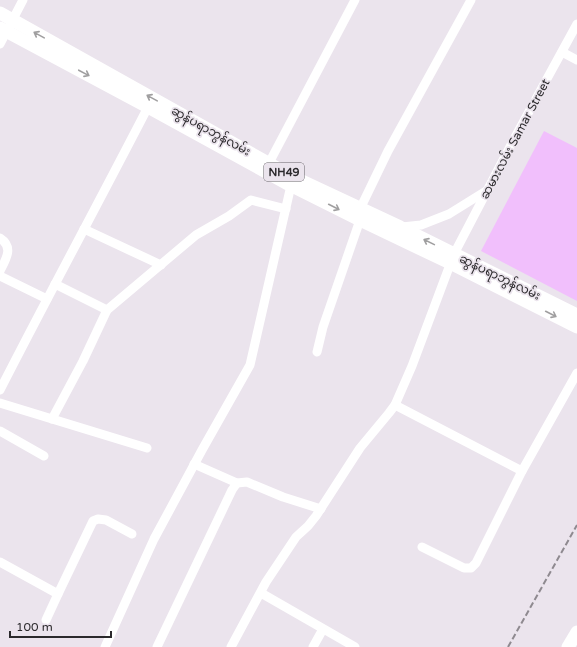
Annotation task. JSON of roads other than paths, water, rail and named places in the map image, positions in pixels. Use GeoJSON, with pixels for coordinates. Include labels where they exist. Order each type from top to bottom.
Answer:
{"type":"FeatureCollection","features":[{"type":"Feature","properties":{"kind":"highway","name":"ဆွန်ပရာဘွန်လမ်း"},"geometry":{"type":"LineString","coordinates":[[0,13],[6,26],[148,107],[292,182],[360,215],[452,259],[577,315]]}},
{"type":"Feature","properties":{"kind":"highway","name":"ဆွန်ပရာဘွန်လမ်း"},"geometry":{"type":"LineString","coordinates":[[6,26],[269,163],[292,182]]}},
{"type":"Feature","properties":{"kind":"highway","name":"ဆွန်ပရာဘွန်လမ်း"},"geometry":{"type":"LineString","coordinates":[[360,215],[400,227],[452,259],[577,327]]}},
{"type":"Feature","properties":{"kind":"highway"},"geometry":{"type":"LineString","coordinates":[[568,647],[577,632]]}},
{"type":"Feature","properties":{"kind":"street"},"geometry":{"type":"LineString","coordinates":[[0,44],[6,26],[23,0]]}},
{"type":"Feature","properties":{"kind":"street"},"geometry":{"type":"LineString","coordinates":[[269,163],[355,0]]}},
{"type":"Feature","properties":{"kind":"street"},"geometry":{"type":"LineString","coordinates":[[316,352],[360,215],[388,151],[471,0]]}},
{"type":"Feature","properties":{"kind":"street","name":"ဆမားလမ်း Samar Street"},"geometry":{"type":"LineString","coordinates":[[231,647],[266,582],[296,537],[308,526],[321,509],[360,448],[395,405],[412,366],[452,259],[514,139],[577,24]]}},
{"type":"Feature","properties":{"kind":"street"},"geometry":{"type":"LineString","coordinates":[[562,52],[577,60]]}},
{"type":"Feature","properties":{"kind":"street"},"geometry":{"type":"LineString","coordinates":[[0,390],[148,107]]}},
{"type":"Feature","properties":{"kind":"street"},"geometry":{"type":"LineString","coordinates":[[105,647],[154,539],[194,464],[250,365],[292,182]]}},
{"type":"Feature","properties":{"kind":"street"},"geometry":{"type":"LineString","coordinates":[[400,227],[421,225],[449,214],[487,190]]}},
{"type":"Feature","properties":{"kind":"street"},"geometry":{"type":"LineString","coordinates":[[52,419],[83,361],[107,310],[196,235],[229,216],[250,200],[286,209]]}},
{"type":"Feature","properties":{"kind":"street"},"geometry":{"type":"LineString","coordinates":[[84,229],[161,265]]}},
{"type":"Feature","properties":{"kind":"street"},"geometry":{"type":"LineString","coordinates":[[0,238],[5,242],[8,249],[6,259],[0,271]]}},
{"type":"Feature","properties":{"kind":"street"},"geometry":{"type":"LineString","coordinates":[[0,276],[47,299]]}},
{"type":"Feature","properties":{"kind":"street"},"geometry":{"type":"LineString","coordinates":[[55,284],[107,310]]}},
{"type":"Feature","properties":{"kind":"street"},"geometry":{"type":"LineString","coordinates":[[422,547],[464,568],[471,568],[476,563],[522,471],[577,373]]}},
{"type":"Feature","properties":{"kind":"street"},"geometry":{"type":"LineString","coordinates":[[0,403],[147,448]]}},
{"type":"Feature","properties":{"kind":"street"},"geometry":{"type":"LineString","coordinates":[[395,405],[522,471]]}},
{"type":"Feature","properties":{"kind":"street"},"geometry":{"type":"LineString","coordinates":[[0,431],[44,456]]}},
{"type":"Feature","properties":{"kind":"street"},"geometry":{"type":"LineString","coordinates":[[194,464],[237,483],[247,482],[283,498],[321,509]]}},
{"type":"Feature","properties":{"kind":"street"},"geometry":{"type":"LineString","coordinates":[[157,647],[232,490],[237,483]]}},
{"type":"Feature","properties":{"kind":"street"},"geometry":{"type":"LineString","coordinates":[[46,620],[93,521],[98,519],[106,520],[132,534]]}},
{"type":"Feature","properties":{"kind":"street"},"geometry":{"type":"LineString","coordinates":[[0,562],[58,594]]}},
{"type":"Feature","properties":{"kind":"street"},"geometry":{"type":"LineString","coordinates":[[261,593],[355,647]]}},
{"type":"Feature","properties":{"kind":"street"},"geometry":{"type":"LineString","coordinates":[[313,647],[323,629]]}},
{"type":"Feature","properties":{"kind":"railway"},"geometry":{"type":"LineString","coordinates":[[508,647],[577,525]]}}]}
